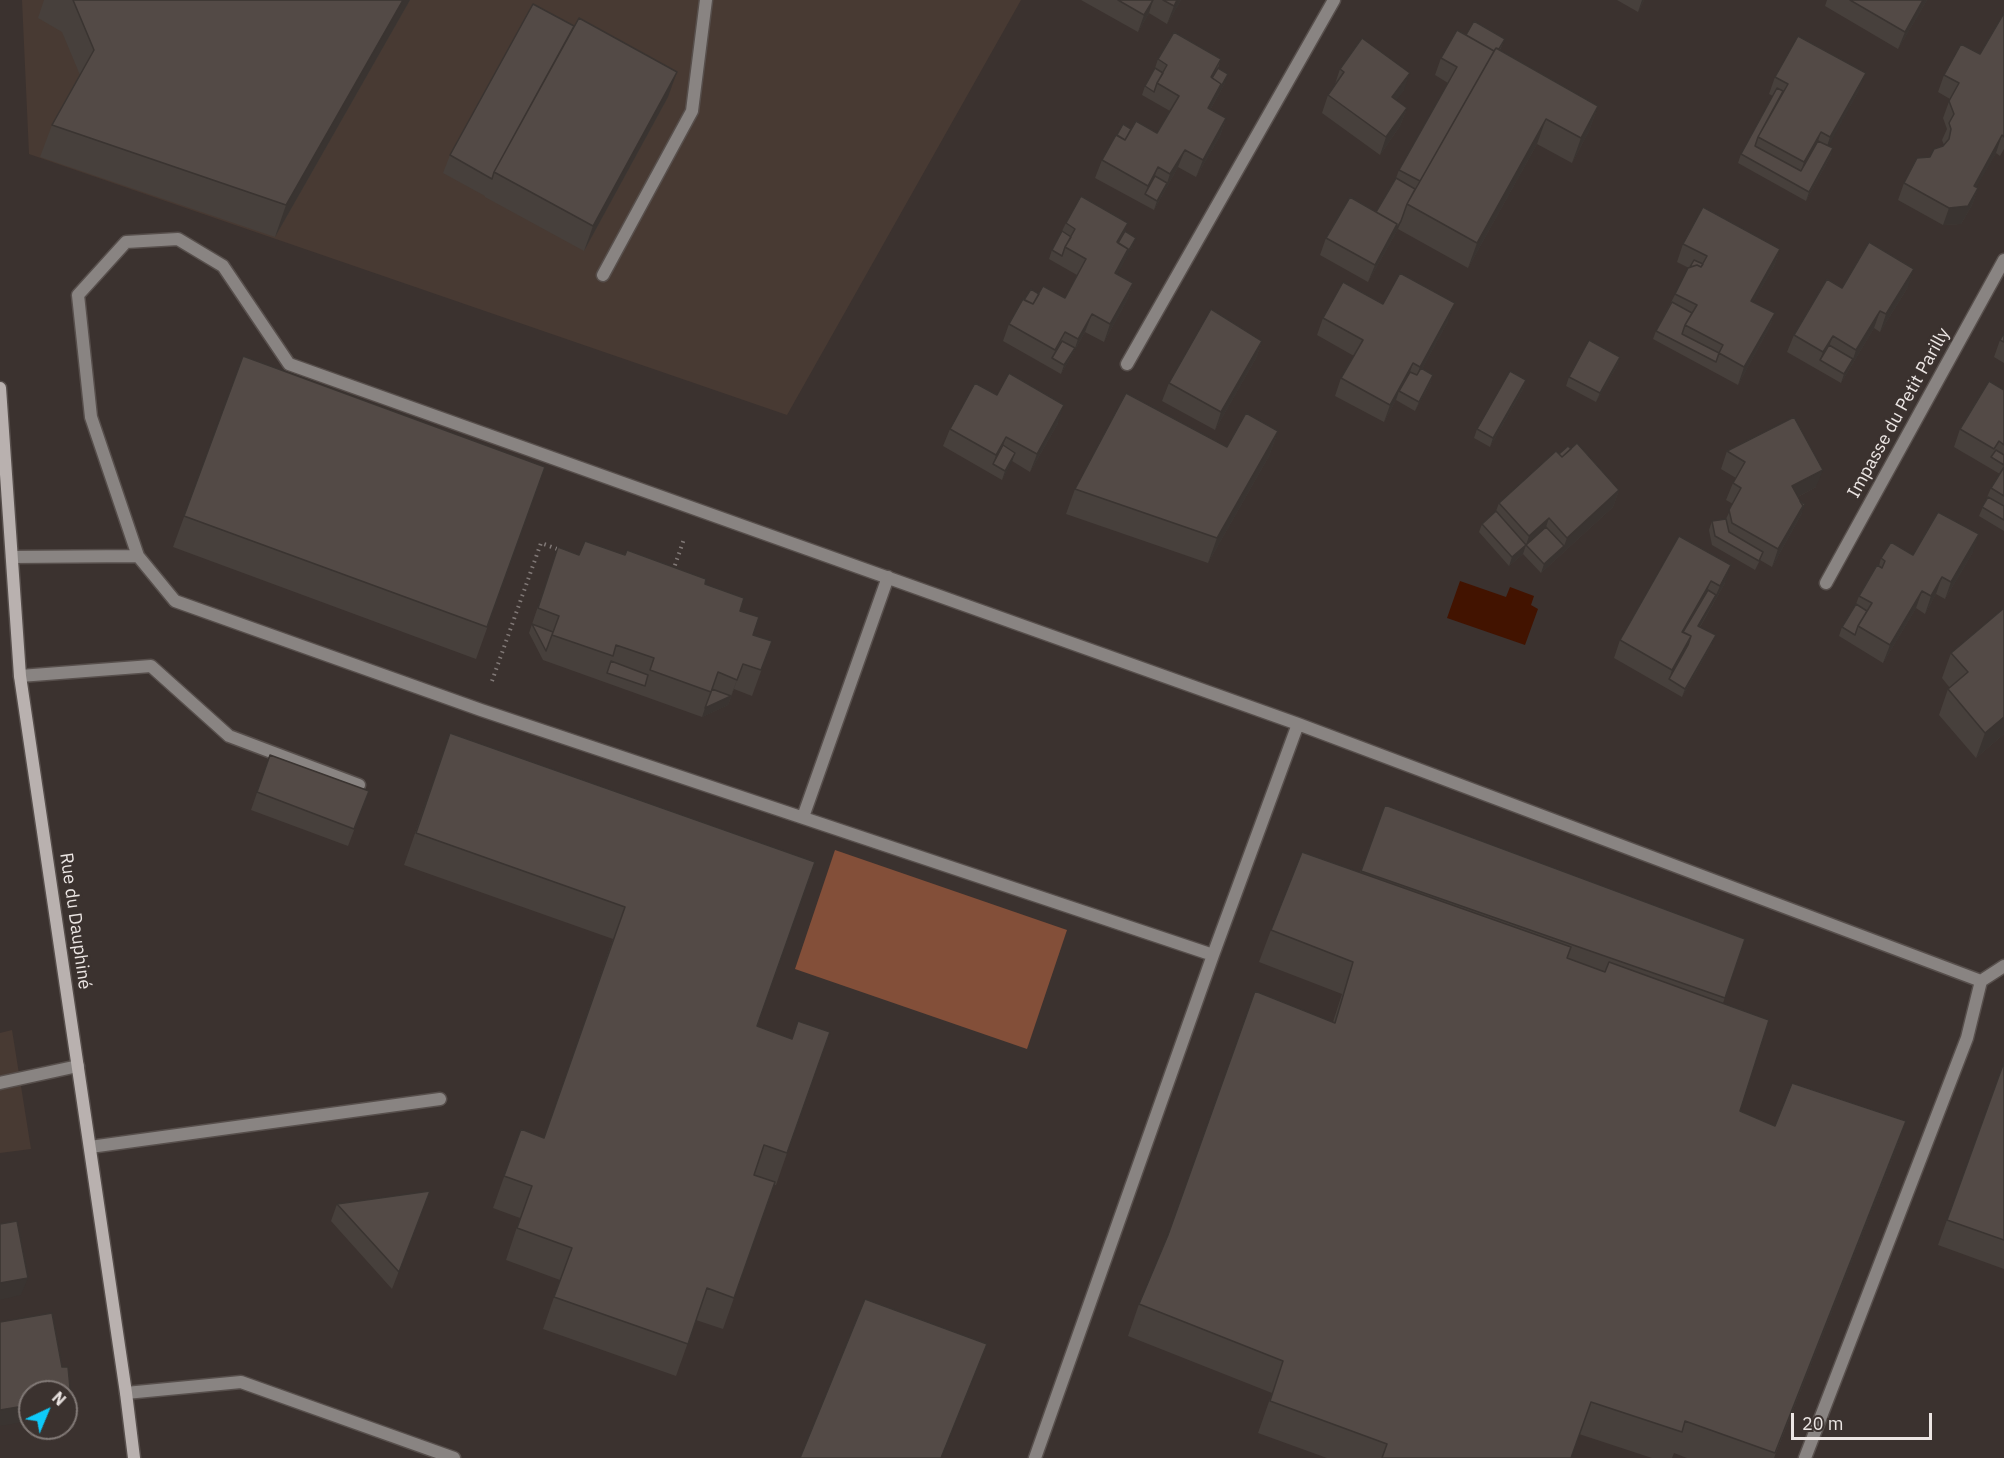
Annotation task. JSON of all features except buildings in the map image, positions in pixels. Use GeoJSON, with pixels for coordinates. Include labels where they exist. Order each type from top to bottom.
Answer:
{"type":"FeatureCollection","features":[{"type":"Feature","properties":{"kind":"street"},"geometry":{"type":"LineString","coordinates":[[603,275],[692,111],[706,0]]}},
{"type":"Feature","properties":{"kind":"street"},"geometry":{"type":"LineString","coordinates":[[1127,364],[1334,0]]}},
{"type":"Feature","properties":{"kind":"street"},"geometry":{"type":"LineString","coordinates":[[1213,955],[481,710],[175,601],[138,556],[91,417],[78,295],[126,242],[178,239],[223,266],[289,364],[1298,724],[1981,981]]}},
{"type":"Feature","properties":{"kind":"street","name":"Impasse du Petit Parilly"},"geometry":{"type":"LineString","coordinates":[[1826,583],[2004,260]]}},
{"type":"Feature","properties":{"kind":"street","name":"Rue du Dauphiné"},"geometry":{"type":"LineString","coordinates":[[0,388],[20,676],[134,1458]]}},
{"type":"Feature","properties":{"kind":"street"},"geometry":{"type":"LineString","coordinates":[[12,557],[138,556]]}},
{"type":"Feature","properties":{"kind":"street"},"geometry":{"type":"LineString","coordinates":[[803,818],[888,577]]}},
{"type":"Feature","properties":{"kind":"street"},"geometry":{"type":"LineString","coordinates":[[20,676],[151,666],[229,736],[359,785]]}},
{"type":"Feature","properties":{"kind":"street"},"geometry":{"type":"LineString","coordinates":[[1035,1458],[1213,955],[1298,724]]}},
{"type":"Feature","properties":{"kind":"street"},"geometry":{"type":"LineString","coordinates":[[1805,1458],[1967,1038],[1981,981],[2004,966]]}},
{"type":"Feature","properties":{"kind":"street"},"geometry":{"type":"LineString","coordinates":[[0,1083],[78,1066]]}},
{"type":"Feature","properties":{"kind":"street"},"geometry":{"type":"LineString","coordinates":[[90,1148],[440,1099]]}},
{"type":"Feature","properties":{"kind":"street"},"geometry":{"type":"LineString","coordinates":[[126,1393],[241,1382],[434,1455],[454,1458]]}},
{"type":"Feature","properties":{"kind":"path"},"geometry":{"type":"LineString","coordinates":[[671,576],[695,509]]}},
{"type":"Feature","properties":{"kind":"path"},"geometry":{"type":"LineString","coordinates":[[481,710],[541,543],[562,550]]}},
{"type":"Feature","properties":{"kind":"shaded area"},"geometry":{"type":"Polygon","coordinates":[[[22,0],[1021,0],[787,415],[29,154],[22,0]]]}},
{"type":"Feature","properties":{"kind":"shaded area"},"geometry":{"type":"Polygon","coordinates":[[[1460,581],[1506,597],[1510,587],[1534,596],[1531,605],[1538,609],[1525,645],[1447,618],[1460,581]]]}},
{"type":"Feature","properties":{"kind":"shaded area"},"geometry":{"type":"Polygon","coordinates":[[[835,850],[1067,930],[1027,1049],[795,969],[835,850]]]}},
{"type":"Feature","properties":{"kind":"shaded area"},"geometry":{"type":"Polygon","coordinates":[[[12,1030],[31,1149],[0,1153],[0,1033],[12,1030]]]}}]}
